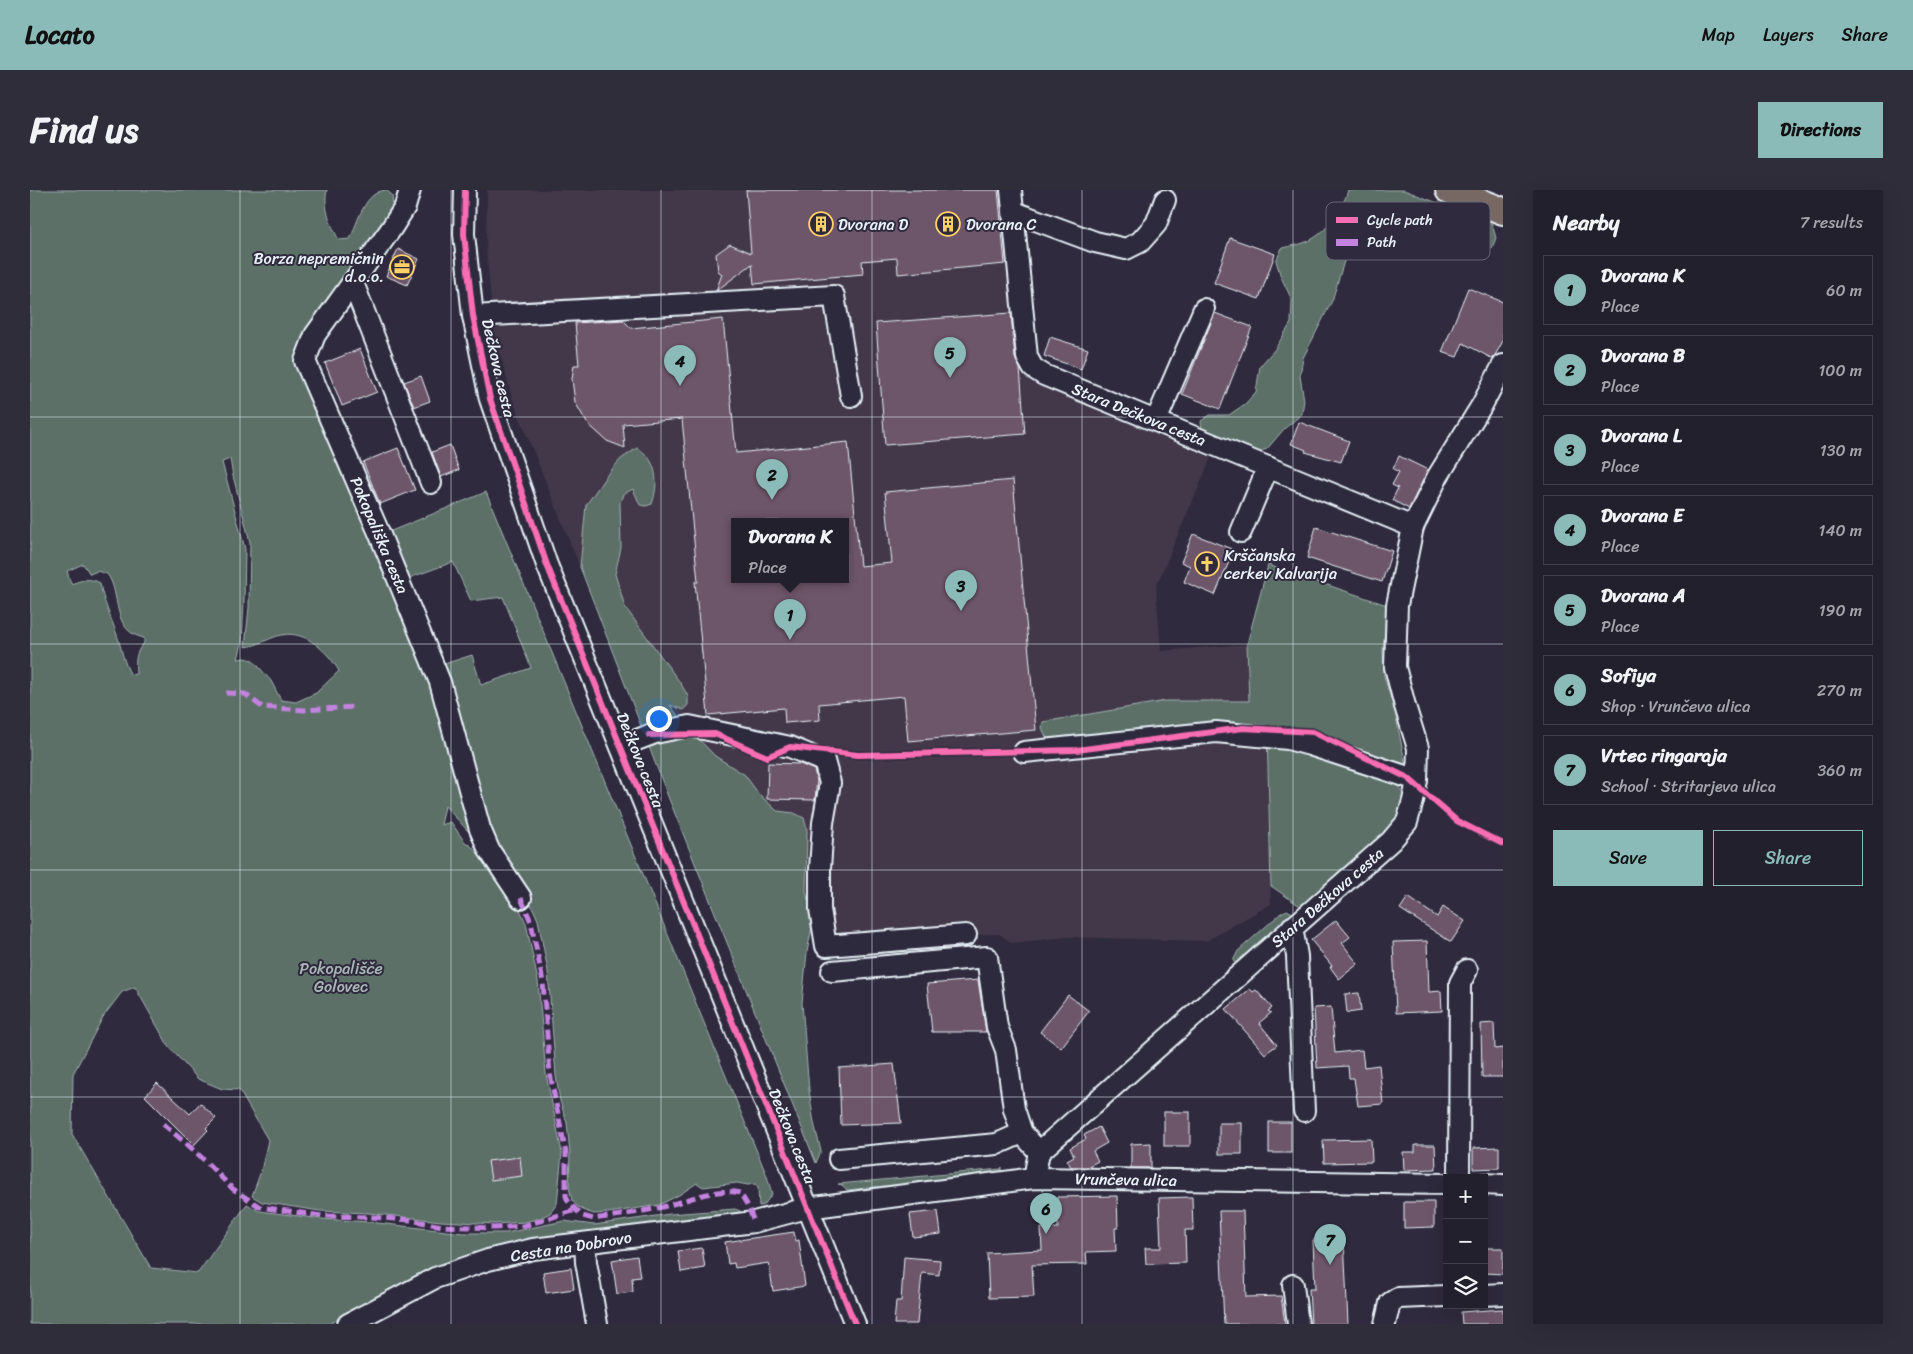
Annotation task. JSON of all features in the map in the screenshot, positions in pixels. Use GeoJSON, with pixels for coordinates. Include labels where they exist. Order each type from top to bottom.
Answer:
{"type":"FeatureCollection","features":[{"type":"Feature","properties":{"kind":"main road"},"geometry":{"type":"LineString","coordinates":[[1449,190],[1478,202]]}},
{"type":"Feature","properties":{"kind":"main road"},"geometry":{"type":"LineString","coordinates":[[1490,207],[1503,212]]}},
{"type":"Feature","properties":{"kind":"street","name":"Pokopališka cesta"},"geometry":{"type":"LineString","coordinates":[[410,190],[405,207],[392,229],[316,335],[305,361],[380,535],[440,682],[480,829],[489,850],[521,898]]}},
{"type":"Feature","properties":{"kind":"street","name":"Dečkova cesta"},"geometry":{"type":"LineString","coordinates":[[465,190],[464,234],[473,316],[490,399],[546,565],[855,1324]]}},
{"type":"Feature","properties":{"kind":"street","name":"Stara Dečkova cesta"},"geometry":{"type":"LineString","coordinates":[[1011,190],[1027,357],[1033,368],[1044,375],[1414,527]]}},
{"type":"Feature","properties":{"kind":"street"},"geometry":{"type":"LineString","coordinates":[[1014,212],[1095,242],[1126,249],[1140,242],[1156,224],[1165,200]]}},
{"type":"Feature","properties":{"kind":"street"},"geometry":{"type":"LineString","coordinates":[[353,283],[432,483]]}},
{"type":"Feature","properties":{"kind":"street"},"geometry":{"type":"LineString","coordinates":[[473,316],[834,296],[851,396]]}},
{"type":"Feature","properties":{"kind":"street"},"geometry":{"type":"LineString","coordinates":[[1156,421],[1204,310]]}},
{"type":"Feature","properties":{"kind":"street","name":"Stara Dečkova cesta"},"geometry":{"type":"LineString","coordinates":[[1039,1152],[1391,841],[1407,822],[1417,780],[1418,748],[1404,706],[1395,667],[1397,605],[1414,527],[1438,476],[1482,405],[1503,364]]}},
{"type":"Feature","properties":{"kind":"street"},"geometry":{"type":"LineString","coordinates":[[1241,532],[1268,467]]}},
{"type":"Feature","properties":{"kind":"street"},"geometry":{"type":"LineString","coordinates":[[621,746],[655,733],[689,726],[790,747],[824,761],[830,783],[823,823],[820,869],[820,909],[826,946],[966,935]]}},
{"type":"Feature","properties":{"kind":"street"},"geometry":{"type":"LineString","coordinates":[[1024,752],[1216,732],[1288,739],[1417,780]]}},
{"type":"Feature","properties":{"kind":"street"},"geometry":{"type":"LineString","coordinates":[[1292,927],[1297,956],[1304,1111]]}},
{"type":"Feature","properties":{"kind":"street"},"geometry":{"type":"LineString","coordinates":[[832,971],[987,957],[997,1027],[1006,1050],[1014,1109],[1022,1133],[1039,1152],[1034,1178]]}},
{"type":"Feature","properties":{"kind":"street"},"geometry":{"type":"LineString","coordinates":[[1459,1174],[1460,983],[1467,970]]}},
{"type":"Feature","properties":{"kind":"street"},"geometry":{"type":"LineString","coordinates":[[839,1159],[997,1144],[1022,1133]]}},
{"type":"Feature","properties":{"kind":"street","name":"Vrunčeva ulica"},"geometry":{"type":"LineString","coordinates":[[807,1208],[1034,1178],[1443,1184]]}},
{"type":"Feature","properties":{"kind":"street"},"geometry":{"type":"LineString","coordinates":[[1488,1184],[1503,1185]]}},
{"type":"Feature","properties":{"kind":"street","name":"Cesta na Dobrovo"},"geometry":{"type":"LineString","coordinates":[[348,1324],[435,1278],[488,1260],[533,1250],[754,1222],[807,1208]]}},
{"type":"Feature","properties":{"kind":"street"},"geometry":{"type":"LineString","coordinates":[[584,1243],[597,1324]]}},
{"type":"Feature","properties":{"kind":"street"},"geometry":{"type":"LineString","coordinates":[[1293,1285],[1298,1324]]}},
{"type":"Feature","properties":{"kind":"street"},"geometry":{"type":"LineString","coordinates":[[1488,1295],[1503,1294]]}},
{"type":"Feature","properties":{"kind":"street"},"geometry":{"type":"LineString","coordinates":[[1385,1324],[1390,1303],[1398,1298],[1443,1296]]}},
{"type":"Feature","properties":{"kind":"shaded area"},"geometry":{"type":"Polygon","coordinates":[[[487,190],[1005,190],[1035,378],[1211,458],[1156,586],[1161,651],[1247,644],[1249,701],[1267,729],[1271,904],[1206,941],[1066,937],[1012,943],[999,934],[826,946],[813,922],[669,799],[580,567],[513,401],[494,331],[486,248],[487,190]]]}},
{"type":"Feature","properties":{"kind":"green space","name":"Pokopališče Golovec"},"geometry":{"type":"Polygon","coordinates":[[[30,190],[327,190],[327,210],[339,240],[350,239],[367,202],[378,192],[386,190],[392,195],[393,206],[374,242],[321,318],[300,343],[296,356],[302,374],[384,534],[486,492],[767,1176],[772,1194],[764,1205],[759,1206],[758,1188],[755,1184],[737,1183],[703,1187],[697,1183],[659,1205],[594,1214],[578,1207],[572,1200],[569,1187],[570,1153],[567,1123],[560,1101],[556,1076],[548,971],[538,920],[527,895],[445,806],[441,825],[451,822],[464,841],[488,859],[517,903],[526,923],[538,981],[546,1074],[562,1153],[557,1204],[550,1213],[540,1218],[525,1222],[495,1224],[441,1221],[368,1213],[320,1211],[262,1202],[252,1196],[261,1171],[268,1140],[239,1090],[222,1089],[198,1079],[169,1047],[135,987],[122,992],[103,1017],[73,1074],[72,1134],[151,1268],[198,1273],[247,1204],[259,1211],[463,1233],[506,1233],[564,1221],[594,1225],[670,1214],[735,1209],[740,1211],[741,1214],[431,1271],[329,1324],[30,1324],[30,190]],[[230,459],[222,462],[245,549],[242,643],[238,659],[253,660],[271,681],[281,700],[296,702],[316,693],[339,671],[322,650],[308,639],[299,636],[291,634],[282,635],[245,647],[249,607],[250,542],[230,459]],[[453,562],[409,578],[441,665],[472,655],[481,685],[531,668],[503,597],[471,601],[453,562]],[[83,564],[67,571],[71,584],[83,580],[100,583],[126,665],[131,675],[136,674],[136,657],[144,643],[144,638],[133,634],[121,620],[112,582],[107,574],[97,571],[90,574],[83,564]]]}},
{"type":"Feature","properties":{"kind":"green space"},"geometry":{"type":"Polygon","coordinates":[[[1348,190],[1404,190],[1435,202],[1344,202],[1348,190]]]}},
{"type":"Feature","properties":{"kind":"green space"},"geometry":{"type":"Polygon","coordinates":[[[1490,223],[1492,224],[1496,238],[1490,249],[1490,223]]]}},
{"type":"Feature","properties":{"kind":"green space"},"geometry":{"type":"Polygon","coordinates":[[[1326,227],[1326,260],[1344,260],[1332,301],[1303,358],[1300,376],[1304,400],[1302,414],[1284,429],[1267,449],[1256,453],[1202,432],[1201,421],[1210,415],[1229,415],[1245,404],[1256,392],[1260,366],[1275,349],[1291,323],[1292,300],[1276,261],[1282,248],[1303,243],[1320,234],[1326,227]]]}},
{"type":"Feature","properties":{"kind":"green space"},"geometry":{"type":"Polygon","coordinates":[[[637,448],[644,453],[653,465],[656,488],[652,504],[640,505],[633,489],[623,494],[620,503],[621,548],[615,574],[625,607],[688,696],[688,705],[683,710],[670,705],[685,725],[715,756],[745,775],[758,793],[777,811],[794,813],[804,818],[807,830],[806,891],[813,922],[807,952],[802,1003],[809,1090],[821,1151],[816,1163],[669,799],[580,567],[586,505],[621,459],[637,448]]]}},
{"type":"Feature","properties":{"kind":"green space"},"geometry":{"type":"Polygon","coordinates":[[[1268,565],[1387,605],[1383,650],[1384,676],[1395,712],[1406,767],[1392,777],[1403,793],[1404,800],[1399,820],[1338,877],[1300,906],[1271,886],[1267,729],[1055,741],[1046,737],[1042,728],[1043,722],[1166,701],[1249,701],[1247,644],[1268,565]]]}},
{"type":"Feature","properties":{"kind":"green space"},"geometry":{"type":"Polygon","coordinates":[[[1287,910],[1294,914],[1238,966],[1233,961],[1238,951],[1281,913],[1287,910]]]}},
{"type":"Feature","properties":{"kind":"green space"},"geometry":{"type":"Polygon","coordinates":[[[1002,1167],[1002,1172],[999,1174],[847,1190],[838,1184],[1001,1169],[1002,1167]]]}},
{"type":"Feature","properties":{"kind":"building"},"geometry":{"type":"Polygon","coordinates":[[[746,190],[998,190],[1005,264],[898,274],[897,258],[862,261],[863,274],[754,284],[752,264],[716,291],[722,274],[718,271],[716,254],[730,244],[751,253],[746,190]]]}},
{"type":"Feature","properties":{"kind":"building"},"geometry":{"type":"Polygon","coordinates":[[[1230,238],[1275,254],[1259,299],[1214,283],[1230,238]]]}},
{"type":"Feature","properties":{"kind":"building","name":"Borza nepremičnin d.o.o."},"geometry":{"type":"Polygon","coordinates":[[[398,249],[419,259],[407,285],[386,276],[398,249]]]}},
{"type":"Feature","properties":{"kind":"building"},"geometry":{"type":"Polygon","coordinates":[[[1468,288],[1503,302],[1503,341],[1493,359],[1463,343],[1457,357],[1442,352],[1468,288]]]}},
{"type":"Feature","properties":{"kind":"building"},"geometry":{"type":"Polygon","coordinates":[[[1011,313],[1015,358],[1020,368],[1025,434],[885,445],[876,323],[1011,313]]]}},
{"type":"Feature","properties":{"kind":"building"},"geometry":{"type":"Polygon","coordinates":[[[1215,313],[1252,327],[1220,409],[1182,394],[1215,313]]]}},
{"type":"Feature","properties":{"kind":"building"},"geometry":{"type":"Polygon","coordinates":[[[723,319],[736,453],[848,442],[860,566],[892,563],[885,492],[1013,480],[1036,730],[908,741],[904,696],[819,704],[820,720],[785,723],[784,708],[708,715],[695,582],[698,582],[682,419],[623,424],[625,448],[607,441],[587,423],[575,402],[572,379],[574,365],[579,365],[575,323],[623,320],[631,328],[723,319]]]}},
{"type":"Feature","properties":{"kind":"building"},"geometry":{"type":"Polygon","coordinates":[[[1050,337],[1088,349],[1081,369],[1044,356],[1050,337]]]}},
{"type":"Feature","properties":{"kind":"building"},"geometry":{"type":"Polygon","coordinates":[[[360,349],[377,392],[342,406],[325,363],[360,349]]]}},
{"type":"Feature","properties":{"kind":"building"},"geometry":{"type":"Polygon","coordinates":[[[421,376],[430,401],[414,407],[404,382],[421,376]]]}},
{"type":"Feature","properties":{"kind":"building"},"geometry":{"type":"Polygon","coordinates":[[[1299,422],[1349,441],[1341,462],[1305,452],[1306,450],[1291,444],[1299,422]]]}},
{"type":"Feature","properties":{"kind":"building"},"geometry":{"type":"Polygon","coordinates":[[[450,445],[459,470],[441,477],[432,452],[450,445]]]}},
{"type":"Feature","properties":{"kind":"building"},"geometry":{"type":"Polygon","coordinates":[[[398,448],[415,490],[380,504],[363,462],[398,448]]]}},
{"type":"Feature","properties":{"kind":"building"},"geometry":{"type":"Polygon","coordinates":[[[1399,456],[1428,470],[1409,509],[1392,500],[1398,488],[1392,485],[1399,472],[1393,469],[1399,456]]]}},
{"type":"Feature","properties":{"kind":"building"},"geometry":{"type":"Polygon","coordinates":[[[1316,527],[1392,551],[1382,582],[1307,558],[1316,527]]]}},
{"type":"Feature","properties":{"kind":"building","name":"Krščanska cerkev Kalvarija"},"geometry":{"type":"Polygon","coordinates":[[[1193,534],[1234,550],[1215,595],[1184,582],[1190,566],[1181,562],[1193,534]]]}},
{"type":"Feature","properties":{"kind":"building"},"geometry":{"type":"Polygon","coordinates":[[[768,763],[800,764],[814,770],[817,780],[815,800],[767,799],[768,763]]]}},
{"type":"Feature","properties":{"kind":"building"},"geometry":{"type":"Polygon","coordinates":[[[1408,897],[1437,917],[1443,907],[1465,921],[1451,942],[1400,909],[1408,897]]]}},
{"type":"Feature","properties":{"kind":"building"},"geometry":{"type":"Polygon","coordinates":[[[1336,920],[1350,937],[1342,943],[1358,964],[1339,979],[1330,967],[1332,966],[1311,940],[1336,920]]]}},
{"type":"Feature","properties":{"kind":"building"},"geometry":{"type":"Polygon","coordinates":[[[1427,941],[1429,992],[1441,991],[1442,1011],[1396,1013],[1393,942],[1427,941]]]}},
{"type":"Feature","properties":{"kind":"building"},"geometry":{"type":"Polygon","coordinates":[[[978,980],[986,1032],[932,1032],[927,984],[978,980]]]}},
{"type":"Feature","properties":{"kind":"building"},"geometry":{"type":"Polygon","coordinates":[[[1250,989],[1253,992],[1256,990],[1272,1008],[1268,1011],[1271,1013],[1259,1023],[1277,1045],[1265,1054],[1226,1009],[1250,989]]]}},
{"type":"Feature","properties":{"kind":"building"},"geometry":{"type":"Polygon","coordinates":[[[1359,993],[1361,1011],[1347,1013],[1345,994],[1359,993]]]}},
{"type":"Feature","properties":{"kind":"building"},"geometry":{"type":"Polygon","coordinates":[[[1068,995],[1089,1011],[1061,1048],[1040,1032],[1068,995]]]}},
{"type":"Feature","properties":{"kind":"building"},"geometry":{"type":"Polygon","coordinates":[[[1331,1007],[1335,1053],[1362,1050],[1364,1067],[1379,1065],[1383,1104],[1358,1106],[1354,1078],[1349,1078],[1348,1066],[1317,1068],[1314,1008],[1331,1007]]]}},
{"type":"Feature","properties":{"kind":"building"},"geometry":{"type":"Polygon","coordinates":[[[1494,1023],[1495,1049],[1503,1048],[1503,1077],[1482,1077],[1481,1024],[1494,1023]]]}},
{"type":"Feature","properties":{"kind":"building"},"geometry":{"type":"Polygon","coordinates":[[[894,1064],[901,1123],[841,1125],[839,1068],[894,1064]]]}},
{"type":"Feature","properties":{"kind":"building"},"geometry":{"type":"Polygon","coordinates":[[[157,1083],[190,1114],[200,1103],[216,1118],[194,1145],[145,1096],[157,1083]]]}},
{"type":"Feature","properties":{"kind":"building"},"geometry":{"type":"Polygon","coordinates":[[[1164,1112],[1190,1112],[1190,1146],[1164,1146],[1164,1112]]]}},
{"type":"Feature","properties":{"kind":"building"},"geometry":{"type":"Polygon","coordinates":[[[1269,1122],[1291,1122],[1291,1153],[1269,1153],[1269,1122]]]}},
{"type":"Feature","properties":{"kind":"building"},"geometry":{"type":"Polygon","coordinates":[[[1219,1123],[1242,1123],[1242,1154],[1219,1154],[1219,1123]]]}},
{"type":"Feature","properties":{"kind":"building"},"geometry":{"type":"Polygon","coordinates":[[[1099,1127],[1107,1143],[1093,1151],[1098,1161],[1087,1167],[1071,1167],[1067,1160],[1074,1156],[1070,1148],[1086,1139],[1084,1135],[1099,1127]]]}},
{"type":"Feature","properties":{"kind":"building"},"geometry":{"type":"Polygon","coordinates":[[[1371,1139],[1372,1162],[1324,1163],[1323,1140],[1371,1139]]]}},
{"type":"Feature","properties":{"kind":"building"},"geometry":{"type":"Polygon","coordinates":[[[1151,1143],[1151,1168],[1131,1168],[1131,1144],[1151,1143]]]}},
{"type":"Feature","properties":{"kind":"building"},"geometry":{"type":"Polygon","coordinates":[[[1415,1145],[1435,1145],[1436,1169],[1404,1170],[1403,1152],[1415,1152],[1415,1145]]]}},
{"type":"Feature","properties":{"kind":"building"},"geometry":{"type":"Polygon","coordinates":[[[1499,1147],[1499,1168],[1473,1169],[1473,1148],[1499,1147]]]}},
{"type":"Feature","properties":{"kind":"building"},"geometry":{"type":"Polygon","coordinates":[[[520,1157],[522,1176],[491,1180],[488,1161],[520,1157]]]}},
{"type":"Feature","properties":{"kind":"building"},"geometry":{"type":"Polygon","coordinates":[[[1117,1196],[1118,1228],[1115,1228],[1116,1251],[1086,1252],[1087,1264],[1032,1265],[1034,1297],[989,1298],[987,1253],[1042,1250],[1041,1228],[1058,1228],[1057,1197],[1117,1196]]]}},
{"type":"Feature","properties":{"kind":"building"},"geometry":{"type":"Polygon","coordinates":[[[1192,1197],[1193,1230],[1185,1230],[1186,1263],[1146,1264],[1145,1248],[1161,1248],[1159,1198],[1192,1197]]]}},
{"type":"Feature","properties":{"kind":"building"},"geometry":{"type":"Polygon","coordinates":[[[1404,1202],[1434,1202],[1434,1227],[1404,1228],[1404,1202]]]}},
{"type":"Feature","properties":{"kind":"building"},"geometry":{"type":"Polygon","coordinates":[[[938,1211],[941,1234],[913,1237],[910,1214],[938,1211]]]}},
{"type":"Feature","properties":{"kind":"building"},"geometry":{"type":"Polygon","coordinates":[[[1219,1211],[1243,1211],[1246,1297],[1281,1296],[1285,1324],[1224,1324],[1219,1211]]]}},
{"type":"Feature","properties":{"kind":"building"},"geometry":{"type":"Polygon","coordinates":[[[794,1232],[795,1241],[799,1240],[805,1286],[773,1291],[769,1263],[735,1268],[734,1263],[728,1264],[725,1242],[794,1232]]]}},
{"type":"Feature","properties":{"kind":"building"},"geometry":{"type":"Polygon","coordinates":[[[1344,1239],[1348,1324],[1311,1324],[1309,1289],[1315,1289],[1313,1240],[1344,1239]]]}},
{"type":"Feature","properties":{"kind":"building"},"geometry":{"type":"Polygon","coordinates":[[[702,1248],[705,1268],[681,1272],[678,1251],[702,1248]]]}},
{"type":"Feature","properties":{"kind":"building"},"geometry":{"type":"Polygon","coordinates":[[[1488,1248],[1503,1248],[1503,1274],[1488,1273],[1488,1248]]]}},
{"type":"Feature","properties":{"kind":"building"},"geometry":{"type":"Polygon","coordinates":[[[637,1256],[640,1277],[632,1278],[633,1292],[617,1294],[612,1260],[637,1256]]]}},
{"type":"Feature","properties":{"kind":"building"},"geometry":{"type":"Polygon","coordinates":[[[904,1257],[940,1260],[939,1275],[922,1273],[917,1324],[894,1324],[896,1301],[901,1301],[904,1257]]]}},
{"type":"Feature","properties":{"kind":"building"},"geometry":{"type":"Polygon","coordinates":[[[571,1268],[574,1289],[546,1293],[543,1272],[571,1268]]]}},
{"type":"Feature","properties":{"kind":"building"},"geometry":{"type":"Polygon","coordinates":[[[1503,1309],[1503,1324],[1462,1324],[1461,1312],[1503,1309]]]}},
{"type":"Feature","properties":{"kind":"marked path"},"geometry":{"type":"LineString","coordinates":[[226,693],[245,694],[262,707],[304,710],[356,707]]}},
{"type":"Feature","properties":{"kind":"marked path"},"geometry":{"type":"LineString","coordinates":[[521,898],[531,922],[543,982],[550,1074],[566,1153],[566,1196],[568,1201],[583,1216],[593,1219],[658,1208],[710,1193],[731,1191],[740,1193],[748,1206],[754,1222]]}},
{"type":"Feature","properties":{"kind":"marked path"},"geometry":{"type":"LineString","coordinates":[[163,1124],[195,1151],[233,1189],[260,1207],[322,1216],[370,1217],[410,1220],[442,1226],[494,1228],[523,1226],[576,1210]]}},
{"type":"Feature","properties":{"kind":"cycle path"},"geometry":{"type":"LineString","coordinates":[[465,190],[464,234],[473,316],[490,399],[547,565],[855,1324]]}},
{"type":"Feature","properties":{"kind":"cycle path"},"geometry":{"type":"LineString","coordinates":[[649,735],[715,734],[767,757],[790,747],[858,755],[1077,750],[1243,728],[1313,732],[1408,778],[1457,821],[1503,844]]}},
{"type":"Feature","properties":{"kind":"place","name":"Dvorana D"},"geometry":{"type":"Point","coordinates":[821,224]}},
{"type":"Feature","properties":{"kind":"place","name":"Dvorana C"},"geometry":{"type":"Point","coordinates":[948,224]}},
{"type":"Feature","properties":{"kind":"place","name":"Borza nepremičnin d.o.o."},"geometry":{"type":"Point","coordinates":[402,267]}},
{"type":"Feature","properties":{"kind":"place","name":"Dvorana A"},"geometry":{"type":"Point","coordinates":[950,378]}},
{"type":"Feature","properties":{"kind":"place","name":"Dvorana E"},"geometry":{"type":"Point","coordinates":[680,386]}},
{"type":"Feature","properties":{"kind":"place","name":"Dvorana B"},"geometry":{"type":"Point","coordinates":[772,500]}},
{"type":"Feature","properties":{"kind":"place","name":"Krščanska cerkev Kalvarija"},"geometry":{"type":"Point","coordinates":[1207,564]}},
{"type":"Feature","properties":{"kind":"place","name":"Dvorana L"},"geometry":{"type":"Point","coordinates":[961,611]}},
{"type":"Feature","properties":{"kind":"place","name":"Dvorana K"},"geometry":{"type":"Point","coordinates":[790,640]}},
{"type":"Feature","properties":{"kind":"place","name":"Sofiya"},"geometry":{"type":"Point","coordinates":[1046,1234]}},
{"type":"Feature","properties":{"kind":"place","name":"Vrtec ringaraja"},"geometry":{"type":"Point","coordinates":[1330,1265]}}]}
